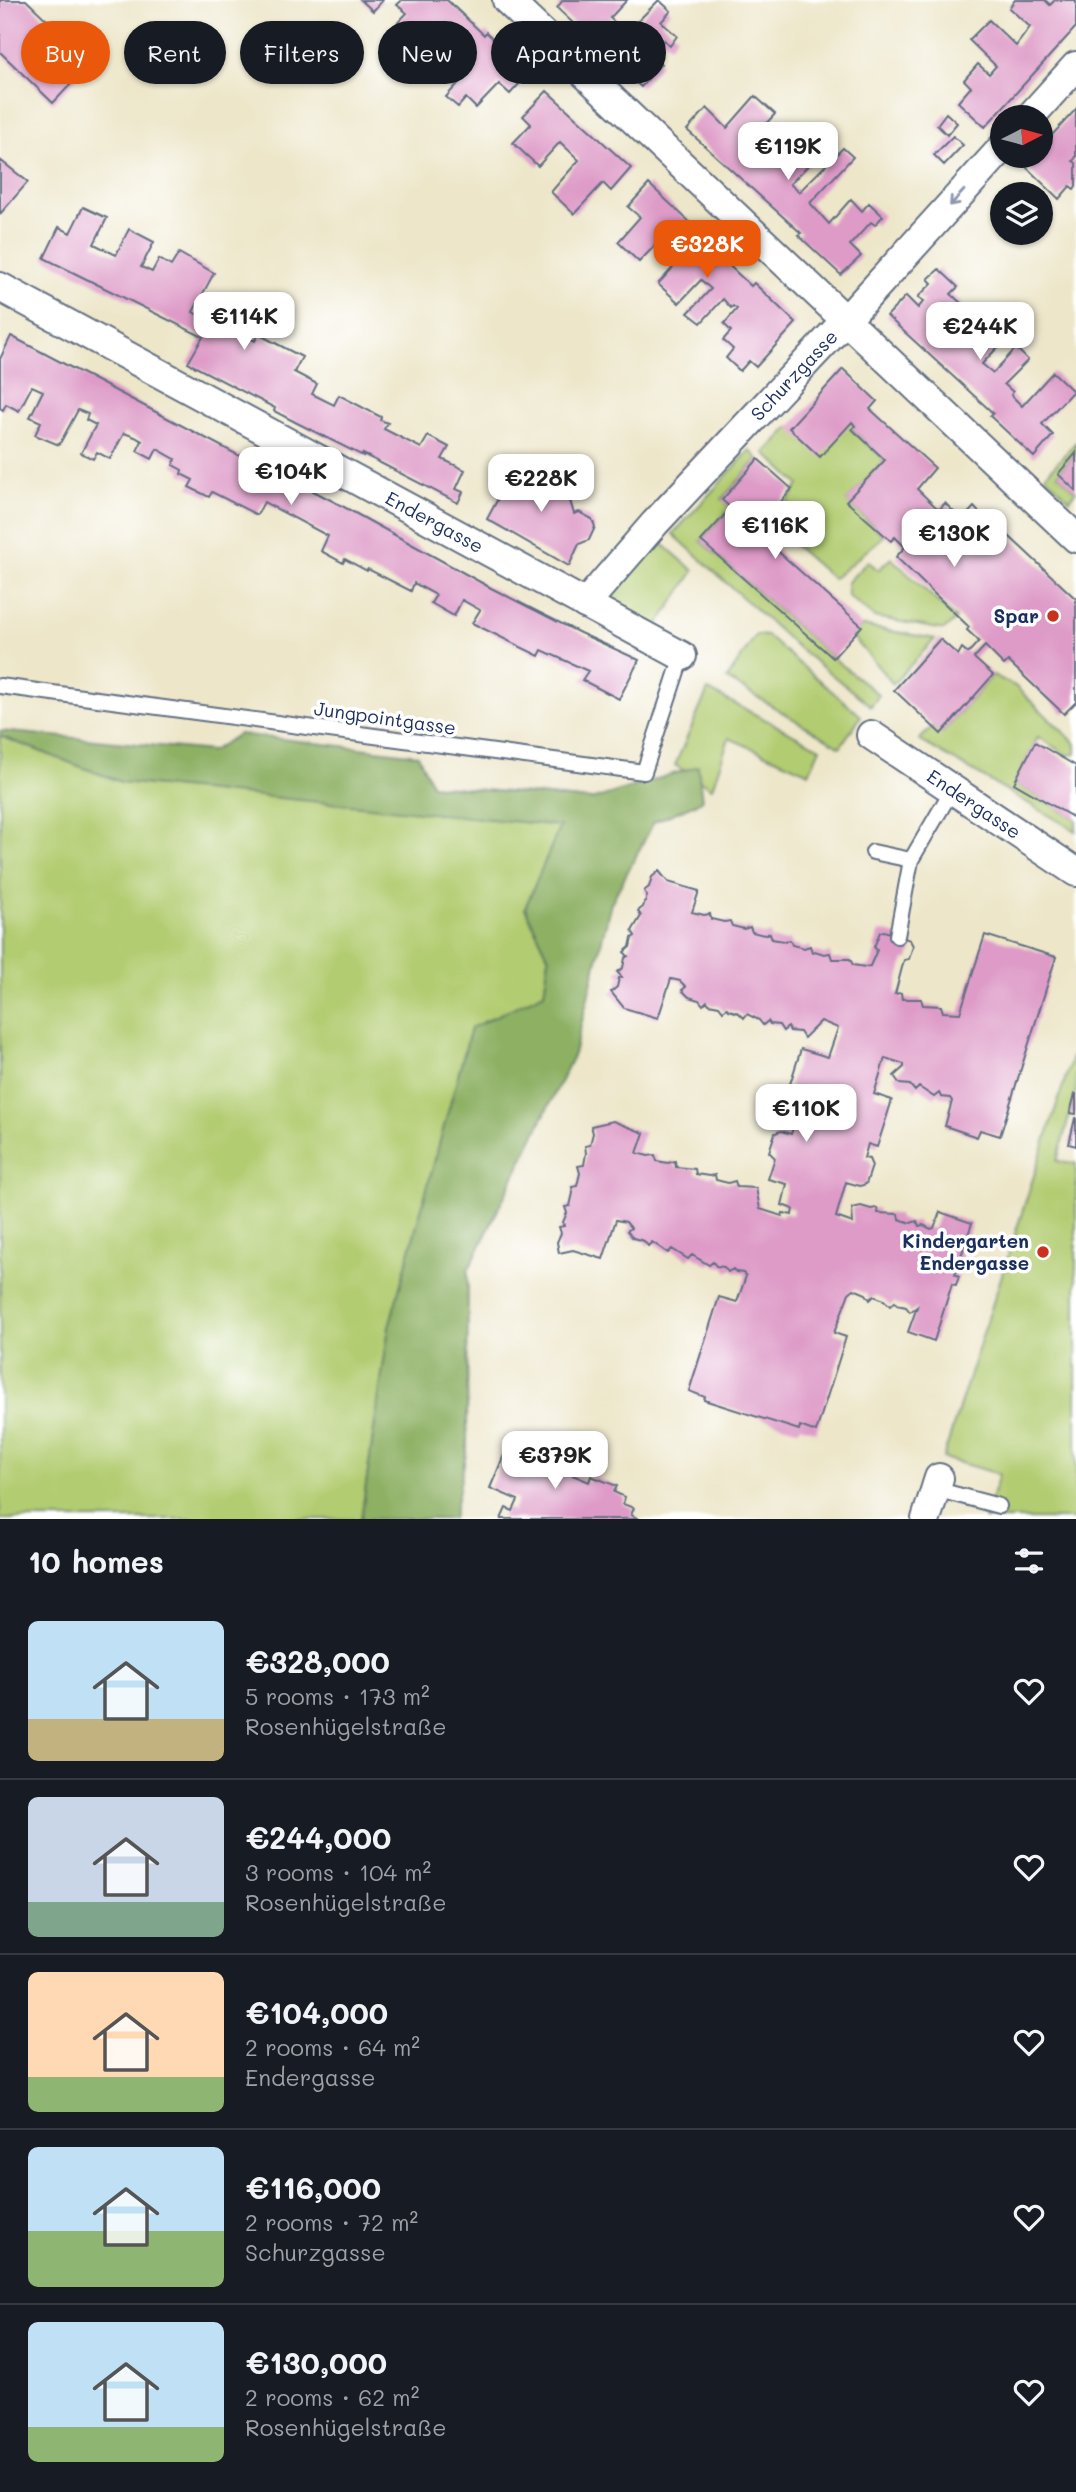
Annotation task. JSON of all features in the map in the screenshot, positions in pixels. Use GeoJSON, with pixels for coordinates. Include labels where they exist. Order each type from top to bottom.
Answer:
{"type":"FeatureCollection","features":[{"type":"Feature","properties":{"kind":"street"},"geometry":{"type":"LineString","coordinates":[[508,0],[1076,538]]}},
{"type":"Feature","properties":{"kind":"street"},"geometry":{"type":"LineString","coordinates":[[1041,105],[1076,66]]}},
{"type":"Feature","properties":{"kind":"street","name":"Schurzgasse"},"geometry":{"type":"LineString","coordinates":[[585,604],[655,523],[845,321],[990,161]]}},
{"type":"Feature","properties":{"kind":"street","name":"Endergasse"},"geometry":{"type":"LineString","coordinates":[[0,287],[682,656]]}},
{"type":"Feature","properties":{"kind":"street","name":"Endergasse"},"geometry":{"type":"LineString","coordinates":[[871,735],[1076,872]]}},
{"type":"Feature","properties":{"kind":"street"},"geometry":{"type":"LineString","coordinates":[[926,1519],[937,1483]]}},
{"type":"Feature","properties":{"kind":"lane","name":"Jungpointgasse"},"geometry":{"type":"LineString","coordinates":[[0,686],[644,772],[682,656]]}},
{"type":"Feature","properties":{"kind":"lane"},"geometry":{"type":"LineString","coordinates":[[897,936],[911,860],[952,790]]}},
{"type":"Feature","properties":{"kind":"lane"},"geometry":{"type":"LineString","coordinates":[[873,852],[911,860]]}},
{"type":"Feature","properties":{"kind":"lane"},"geometry":{"type":"LineString","coordinates":[[937,1483],[999,1506]]}},
{"type":"Feature","properties":{"kind":"green space"},"geometry":{"type":"Polygon","coordinates":[[[852,422],[855,426],[852,430],[885,460],[847,501],[884,536],[833,579],[793,544],[808,522],[787,502],[799,485],[765,453],[789,428],[852,422]]]}},
{"type":"Feature","properties":{"kind":"green space"},"geometry":{"type":"Polygon","coordinates":[[[1076,442],[1076,453],[1058,474],[1076,491],[1070,500],[1045,476],[1076,442]]]}},
{"type":"Feature","properties":{"kind":"green space"},"geometry":{"type":"Polygon","coordinates":[[[750,450],[758,459],[722,499],[731,508],[701,541],[833,658],[879,695],[871,706],[797,647],[673,534],[750,450]]]}},
{"type":"Feature","properties":{"kind":"green space"},"geometry":{"type":"Polygon","coordinates":[[[657,539],[694,571],[657,626],[605,601],[657,539]]]}},
{"type":"Feature","properties":{"kind":"green space"},"geometry":{"type":"Polygon","coordinates":[[[891,558],[956,619],[944,630],[874,617],[848,596],[847,583],[868,561],[878,570],[891,558]]]}},
{"type":"Feature","properties":{"kind":"green space"},"geometry":{"type":"Polygon","coordinates":[[[862,626],[935,639],[893,684],[852,636],[862,626]]]}},
{"type":"Feature","properties":{"kind":"green space"},"geometry":{"type":"Polygon","coordinates":[[[756,635],[767,636],[861,716],[840,747],[727,679],[756,635]]]}},
{"type":"Feature","properties":{"kind":"green space"},"geometry":{"type":"Polygon","coordinates":[[[993,675],[1015,686],[1076,744],[1076,754],[1067,755],[1038,737],[1015,783],[1076,819],[1076,831],[919,740],[933,726],[942,733],[993,675]]]}},
{"type":"Feature","properties":{"kind":"green space"},"geometry":{"type":"Polygon","coordinates":[[[708,690],[820,748],[809,773],[729,738],[712,788],[675,765],[708,690]]]}},
{"type":"Feature","properties":{"kind":"green space"},"geometry":{"type":"Polygon","coordinates":[[[0,731],[212,751],[239,734],[418,755],[432,785],[591,800],[698,766],[702,801],[654,822],[611,903],[574,1054],[468,1271],[467,1449],[453,1519],[361,1519],[389,1327],[471,1028],[544,993],[549,958],[525,908],[560,826],[121,782],[0,736],[0,731]]]}},
{"type":"Feature","properties":{"kind":"green space"},"geometry":{"type":"Polygon","coordinates":[[[0,736],[121,782],[561,825],[525,908],[549,958],[544,994],[471,1029],[389,1327],[361,1519],[0,1519],[0,736]]]}},
{"type":"Feature","properties":{"kind":"green space","name":"Kindergarten Endergasse"},"geometry":{"type":"Polygon","coordinates":[[[1076,1045],[1076,1091],[1057,1161],[1076,1162],[1076,1519],[985,1519],[999,1474],[943,1458],[1076,1045]]]}},
{"type":"Feature","properties":{"kind":"building"},"geometry":{"type":"Polygon","coordinates":[[[0,0],[26,0],[48,21],[21,21],[21,72],[0,52],[0,0]]]}},
{"type":"Feature","properties":{"kind":"building"},"geometry":{"type":"Polygon","coordinates":[[[361,0],[383,0],[373,11],[361,0]]]}},
{"type":"Feature","properties":{"kind":"building"},"geometry":{"type":"Polygon","coordinates":[[[402,0],[447,0],[469,21],[399,21],[407,13],[397,5],[402,0]]]}},
{"type":"Feature","properties":{"kind":"building"},"geometry":{"type":"Polygon","coordinates":[[[563,0],[627,0],[610,18],[613,21],[571,21],[557,8],[563,0]]]}},
{"type":"Feature","properties":{"kind":"building"},"geometry":{"type":"Polygon","coordinates":[[[659,0],[671,11],[662,21],[638,21],[659,0]]]}},
{"type":"Feature","properties":{"kind":"building"},"geometry":{"type":"Polygon","coordinates":[[[1015,0],[1045,0],[1050,5],[1055,0],[1076,0],[1076,27],[1005,105],[990,105],[990,122],[985,127],[958,102],[971,87],[964,80],[978,64],[989,74],[996,66],[969,40],[989,20],[1016,46],[1030,27],[1009,8],[1015,0]]]}},
{"type":"Feature","properties":{"kind":"building"},"geometry":{"type":"Polygon","coordinates":[[[666,26],[677,36],[670,46],[666,42],[666,26]]]}},
{"type":"Feature","properties":{"kind":"building"},"geometry":{"type":"Polygon","coordinates":[[[477,28],[484,35],[486,32],[491,37],[491,84],[499,84],[476,108],[466,98],[458,107],[446,97],[458,84],[477,84],[477,28]]]}},
{"type":"Feature","properties":{"kind":"building"},"geometry":{"type":"Polygon","coordinates":[[[33,84],[71,84],[53,103],[33,84]]]}},
{"type":"Feature","properties":{"kind":"building"},"geometry":{"type":"Polygon","coordinates":[[[499,84],[519,84],[510,94],[499,84]]]}},
{"type":"Feature","properties":{"kind":"building"},"geometry":{"type":"Polygon","coordinates":[[[547,91],[631,168],[611,191],[603,183],[574,214],[551,192],[579,160],[560,142],[538,166],[513,143],[531,124],[523,116],[547,91]]]}},
{"type":"Feature","properties":{"kind":"building"},"geometry":{"type":"Polygon","coordinates":[[[755,96],[775,114],[746,145],[758,157],[760,155],[770,164],[792,141],[802,150],[809,142],[820,153],[790,184],[799,192],[843,148],[853,157],[810,203],[829,224],[851,199],[862,211],[869,203],[883,216],[875,225],[871,222],[850,245],[861,256],[841,275],[798,235],[801,233],[687,130],[707,108],[727,128],[755,96]]]}},
{"type":"Feature","properties":{"kind":"building"},"geometry":{"type":"Polygon","coordinates":[[[1076,109],[1076,157],[1073,161],[1076,163],[1076,186],[1074,189],[1070,186],[1059,199],[1053,193],[1053,182],[1042,182],[1027,168],[1054,168],[1054,133],[1076,109]]]}},
{"type":"Feature","properties":{"kind":"building"},"geometry":{"type":"Polygon","coordinates":[[[946,113],[957,123],[947,135],[937,125],[946,113]]]}},
{"type":"Feature","properties":{"kind":"building"},"geometry":{"type":"Polygon","coordinates":[[[953,136],[963,145],[944,165],[934,155],[953,136]]]}},
{"type":"Feature","properties":{"kind":"building"},"geometry":{"type":"Polygon","coordinates":[[[0,160],[28,182],[0,214],[0,160]]]}},
{"type":"Feature","properties":{"kind":"building"},"geometry":{"type":"Polygon","coordinates":[[[649,184],[693,225],[690,229],[751,286],[754,283],[796,323],[756,367],[749,361],[740,371],[726,358],[733,349],[723,340],[731,331],[724,324],[737,309],[733,306],[731,308],[723,299],[701,323],[688,313],[711,289],[701,280],[679,303],[658,284],[680,260],[661,239],[639,262],[618,242],[640,217],[628,207],[649,184]]]}},
{"type":"Feature","properties":{"kind":"building"},"geometry":{"type":"Polygon","coordinates":[[[83,207],[107,218],[94,244],[116,255],[129,229],[154,242],[141,267],[152,272],[159,259],[171,266],[179,253],[214,273],[193,312],[212,319],[209,325],[231,336],[237,332],[255,341],[258,334],[302,357],[294,372],[317,384],[312,394],[334,405],[339,395],[381,417],[380,420],[388,423],[384,429],[421,448],[428,436],[449,447],[442,459],[465,470],[456,489],[463,492],[458,503],[297,423],[274,411],[275,408],[188,363],[203,337],[44,258],[59,227],[70,233],[83,207]]]}},
{"type":"Feature","properties":{"kind":"building"},"geometry":{"type":"Polygon","coordinates":[[[939,269],[958,287],[951,294],[962,304],[939,328],[950,337],[960,326],[969,335],[990,311],[1001,321],[1004,318],[1015,329],[982,364],[993,373],[1016,348],[1028,360],[1004,384],[1022,406],[1053,372],[1073,391],[1042,424],[1053,435],[1034,457],[990,416],[993,413],[887,316],[906,296],[918,308],[924,301],[918,297],[932,283],[928,279],[939,269]]]}},
{"type":"Feature","properties":{"kind":"building"},"geometry":{"type":"Polygon","coordinates":[[[11,336],[255,464],[256,461],[344,507],[491,588],[639,660],[619,699],[582,680],[588,671],[542,650],[539,656],[472,623],[480,610],[462,600],[454,616],[431,603],[436,595],[414,583],[411,591],[368,569],[367,571],[345,559],[343,563],[321,551],[328,536],[264,502],[257,515],[212,492],[209,497],[189,487],[193,480],[181,474],[182,470],[173,465],[175,459],[157,449],[152,459],[137,451],[142,441],[135,437],[124,433],[110,459],[97,452],[93,459],[81,453],[96,425],[86,420],[88,414],[78,410],[59,445],[35,435],[41,422],[30,417],[43,391],[32,386],[19,411],[6,404],[3,410],[0,408],[0,359],[11,336]]]}},
{"type":"Feature","properties":{"kind":"building"},"geometry":{"type":"Polygon","coordinates":[[[843,369],[877,401],[870,409],[935,468],[917,489],[939,510],[945,503],[962,520],[974,507],[992,526],[995,523],[1076,599],[1076,702],[1064,714],[1008,661],[1004,665],[985,646],[974,658],[993,675],[941,734],[894,690],[940,639],[958,655],[962,648],[968,653],[979,641],[967,630],[969,627],[896,557],[905,547],[895,537],[891,541],[846,501],[885,460],[852,429],[855,426],[852,422],[820,457],[789,428],[843,369]]]}},
{"type":"Feature","properties":{"kind":"building"},"geometry":{"type":"Polygon","coordinates":[[[1076,453],[1076,491],[1058,474],[1076,453]]]}},
{"type":"Feature","properties":{"kind":"building"},"geometry":{"type":"Polygon","coordinates":[[[521,456],[533,463],[536,473],[551,480],[553,488],[568,494],[574,514],[579,512],[592,519],[595,527],[589,540],[579,544],[569,566],[487,519],[521,456]]]}},
{"type":"Feature","properties":{"kind":"building"},"geometry":{"type":"Polygon","coordinates":[[[758,459],[792,489],[755,531],[862,626],[833,658],[701,541],[731,508],[722,500],[758,459]]]}},
{"type":"Feature","properties":{"kind":"building"},"geometry":{"type":"Polygon","coordinates":[[[1035,742],[1076,766],[1076,819],[1014,783],[1035,742]]]}},
{"type":"Feature","properties":{"kind":"building"},"geometry":{"type":"Polygon","coordinates":[[[659,871],[668,882],[699,891],[692,912],[710,914],[711,919],[730,921],[732,926],[744,929],[750,927],[752,932],[764,935],[770,933],[772,939],[790,940],[792,945],[804,948],[810,946],[812,952],[830,953],[832,959],[850,959],[853,965],[870,966],[877,950],[874,947],[880,932],[910,940],[913,946],[909,959],[904,960],[895,994],[901,993],[902,999],[921,999],[923,1005],[941,1006],[943,1012],[960,1013],[985,935],[1056,957],[1000,1136],[980,1130],[977,1137],[945,1126],[952,1101],[950,1098],[941,1097],[939,1093],[934,1097],[919,1087],[915,1091],[910,1085],[900,1084],[894,1076],[904,1064],[885,1058],[874,1094],[892,1100],[877,1147],[868,1144],[864,1158],[869,1159],[872,1166],[866,1184],[860,1186],[846,1182],[836,1217],[853,1223],[852,1208],[861,1206],[877,1208],[878,1213],[898,1214],[899,1219],[911,1223],[917,1221],[919,1226],[931,1229],[934,1228],[940,1212],[972,1223],[955,1274],[959,1276],[956,1285],[952,1284],[934,1341],[908,1332],[917,1307],[910,1312],[895,1302],[890,1306],[874,1296],[870,1300],[866,1294],[854,1289],[849,1293],[834,1333],[846,1337],[816,1432],[800,1426],[799,1430],[704,1400],[705,1397],[689,1391],[719,1297],[737,1302],[746,1276],[743,1273],[733,1269],[728,1272],[724,1267],[716,1266],[713,1262],[709,1265],[692,1255],[688,1259],[672,1249],[668,1253],[652,1242],[648,1246],[644,1241],[633,1238],[627,1231],[631,1228],[626,1222],[616,1220],[603,1259],[573,1250],[559,1253],[559,1227],[564,1226],[567,1213],[565,1207],[570,1206],[572,1187],[577,1186],[580,1173],[578,1166],[584,1165],[585,1146],[590,1145],[593,1133],[591,1126],[613,1121],[644,1133],[637,1153],[655,1155],[657,1161],[675,1161],[676,1167],[695,1169],[696,1174],[715,1175],[716,1180],[728,1183],[735,1181],[737,1187],[756,1188],[760,1209],[782,1216],[783,1213],[792,1215],[793,1209],[782,1205],[787,1184],[768,1179],[775,1158],[769,1152],[775,1133],[781,1131],[791,1134],[796,1120],[780,1116],[801,1049],[828,1057],[838,1028],[821,1021],[804,1038],[800,1032],[790,1031],[788,1027],[783,1031],[779,1025],[770,1024],[768,1021],[763,1025],[747,1014],[744,1018],[739,1013],[727,1008],[723,1011],[719,1006],[707,1001],[703,1005],[682,990],[686,987],[680,981],[671,979],[658,1018],[624,1008],[611,992],[622,977],[617,972],[623,968],[628,956],[624,952],[630,947],[635,936],[632,931],[641,916],[638,911],[643,907],[647,896],[644,891],[659,871]]]}},
{"type":"Feature","properties":{"kind":"building"},"geometry":{"type":"Polygon","coordinates":[[[1076,1094],[1076,1114],[1070,1113],[1076,1094]]]}},
{"type":"Feature","properties":{"kind":"building"},"geometry":{"type":"Polygon","coordinates":[[[1076,1118],[1076,1146],[1069,1144],[1076,1118]]]}},
{"type":"Feature","properties":{"kind":"building"},"geometry":{"type":"Polygon","coordinates":[[[521,1447],[546,1457],[544,1463],[589,1482],[591,1476],[617,1486],[614,1492],[625,1497],[623,1504],[634,1508],[631,1515],[639,1519],[501,1519],[506,1508],[513,1511],[518,1500],[490,1488],[507,1448],[518,1453],[521,1447]]]}},
{"type":"Feature","properties":{"kind":"place","name":"Spar"},"geometry":{"type":"Point","coordinates":[1053,616]}},
{"type":"Feature","properties":{"kind":"place","name":"Kindergarten Endergasse"},"geometry":{"type":"Point","coordinates":[1043,1252]}}]}
